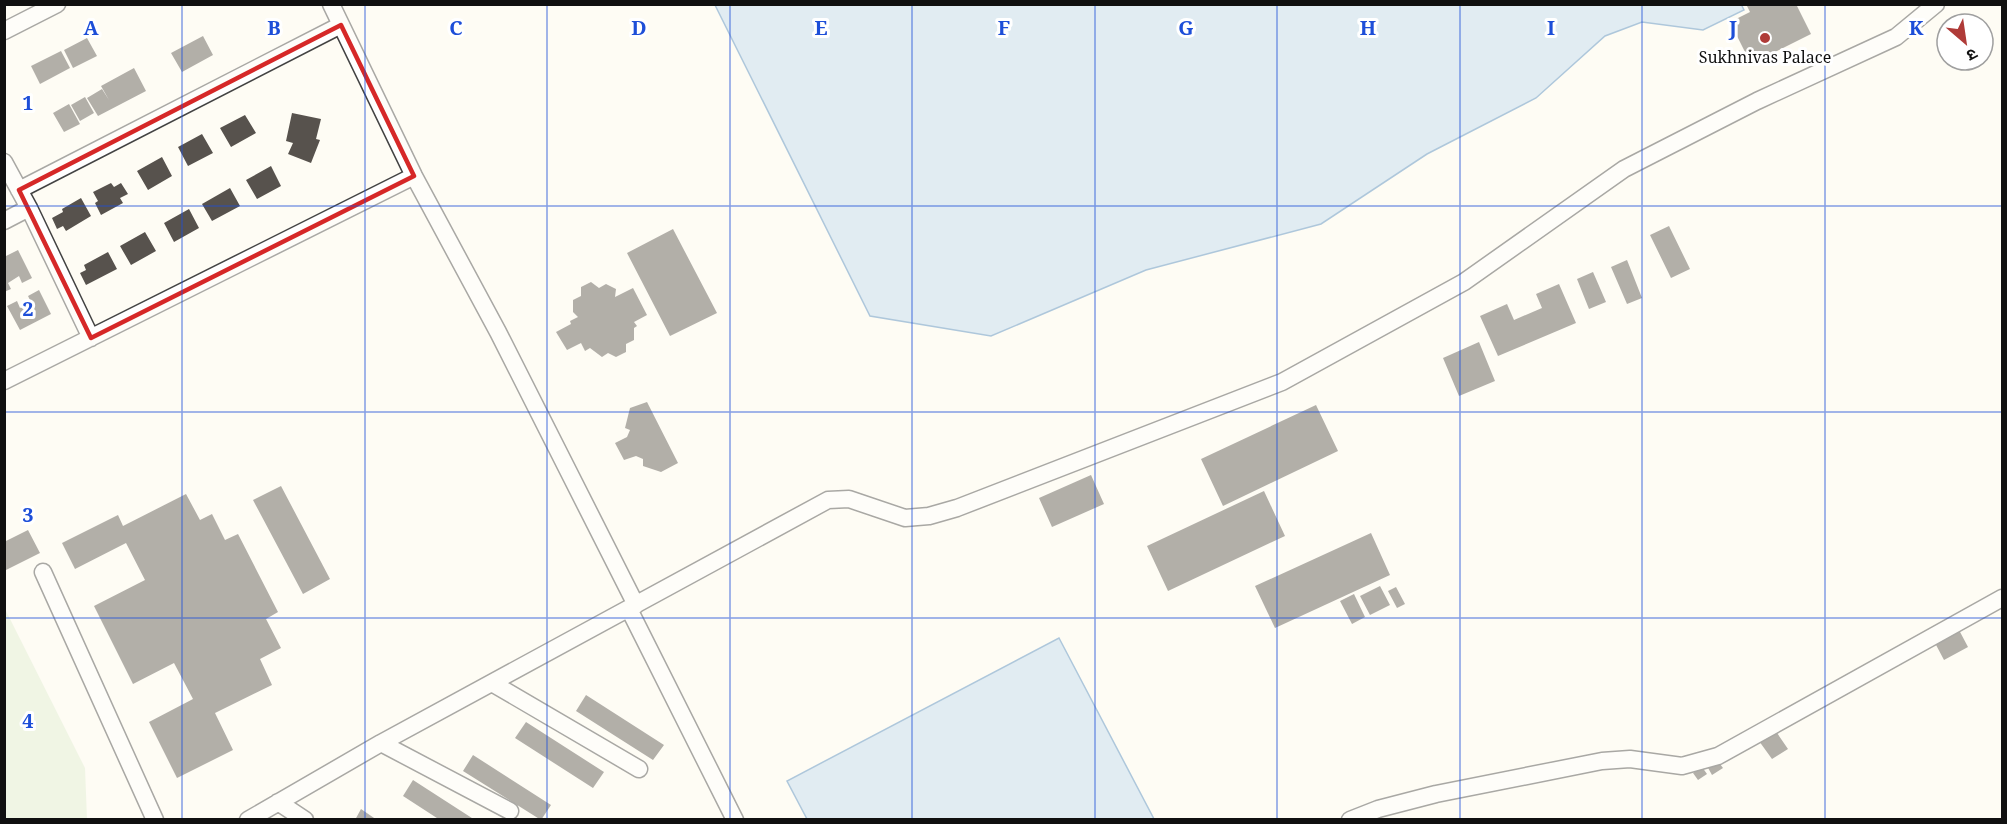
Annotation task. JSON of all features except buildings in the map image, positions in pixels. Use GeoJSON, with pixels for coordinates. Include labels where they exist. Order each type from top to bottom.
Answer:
{"type":"FeatureCollection","features":[{"type":"Feature","properties":{"kind":"street"},"geometry":{"type":"LineString","coordinates":[[4,31],[57,4]]}},
{"type":"Feature","properties":{"kind":"street"},"geometry":{"type":"LineString","coordinates":[[331,4],[414,176],[498,332],[735,819]]}},
{"type":"Feature","properties":{"kind":"street"},"geometry":{"type":"LineString","coordinates":[[248,819],[381,743],[828,500],[849,499],[905,518],[929,516],[957,508],[1282,382],[1464,282],[1624,169],[1758,101],[1896,37],[1936,4]]}},
{"type":"Feature","properties":{"kind":"street"},"geometry":{"type":"LineString","coordinates":[[19,190],[341,25]]}},
{"type":"Feature","properties":{"kind":"street"},"geometry":{"type":"LineString","coordinates":[[4,162],[29,208],[91,338]]}},
{"type":"Feature","properties":{"kind":"street"},"geometry":{"type":"LineString","coordinates":[[4,381],[414,176]]}},
{"type":"Feature","properties":{"kind":"street"},"geometry":{"type":"LineString","coordinates":[[4,221],[29,208]]}},
{"type":"Feature","properties":{"kind":"street"},"geometry":{"type":"LineString","coordinates":[[43,572],[155,819]]}},
{"type":"Feature","properties":{"kind":"street"},"geometry":{"type":"LineString","coordinates":[[1350,819],[1436,794],[1602,761],[1630,759],[1682,766],[1718,756],[2002,598]]}},
{"type":"Feature","properties":{"kind":"street"},"geometry":{"type":"LineString","coordinates":[[492,683],[639,769]]}},
{"type":"Feature","properties":{"kind":"street"},"geometry":{"type":"LineString","coordinates":[[381,743],[510,811]]}},
{"type":"Feature","properties":{"kind":"street"},"geometry":{"type":"LineString","coordinates":[[278,802],[305,819]]}},
{"type":"Feature","properties":{"kind":"highlighted area"},"geometry":{"type":"Polygon","coordinates":[[[341,25],[414,176],[91,338],[19,190],[341,25]]]}},
{"type":"Feature","properties":{"kind":"green space"},"geometry":{"type":"Polygon","coordinates":[[[5,609],[85,768],[87,819],[5,819],[5,609]]]}},
{"type":"Feature","properties":{"kind":"water"},"geometry":{"type":"Polygon","coordinates":[[[1741,4],[1744,10],[1703,30],[1642,22],[1605,36],[1536,98],[1427,154],[1321,224],[1146,270],[991,336],[870,316],[715,5],[1741,4]]]}},
{"type":"Feature","properties":{"kind":"water"},"geometry":{"type":"Polygon","coordinates":[[[1059,638],[1154,819],[807,819],[787,781],[1059,638]]]}},
{"type":"Feature","properties":{"kind":"place","name":"Sukhnivas Palace"},"geometry":{"type":"Point","coordinates":[1765,38]}}]}
